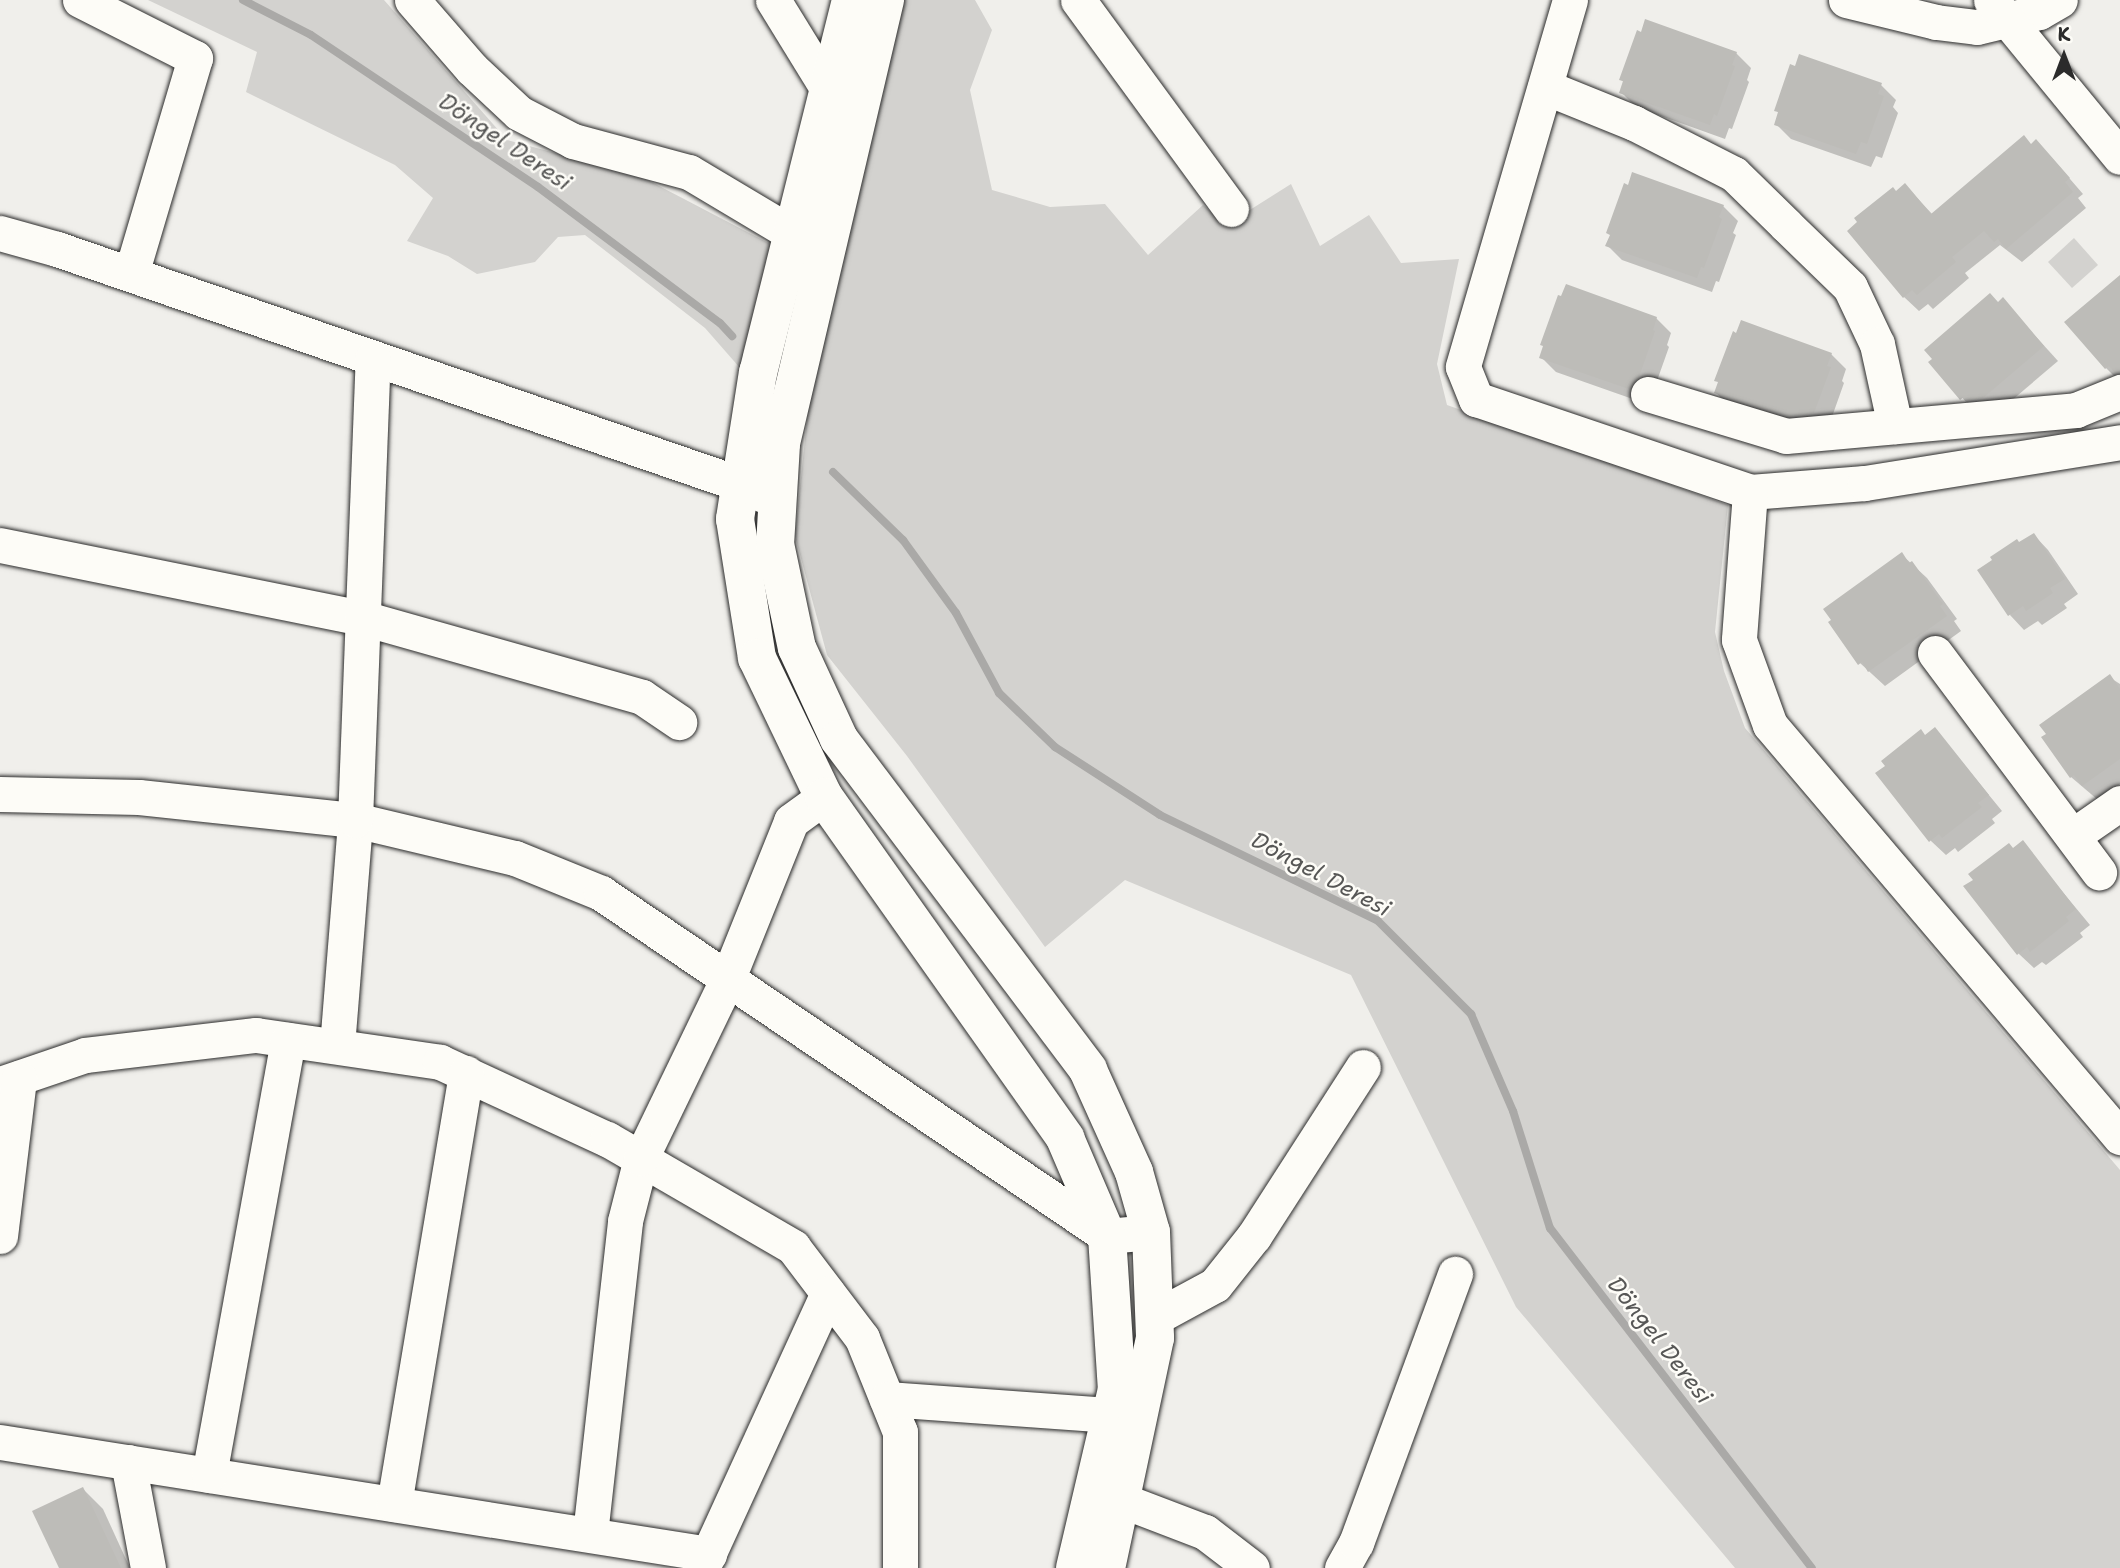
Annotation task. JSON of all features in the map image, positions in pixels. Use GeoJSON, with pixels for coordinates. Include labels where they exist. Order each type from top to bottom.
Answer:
{"type":"FeatureCollection","features":[{"type":"Feature","properties":{"kind":"main road"},"geometry":{"type":"LineString","coordinates":[[851,0],[758,372],[735,519],[758,658],[824,797],[1065,1138],[1107,1236],[1117,1389],[1111,1415],[1106,1568]]}},
{"type":"Feature","properties":{"kind":"main road"},"geometry":{"type":"LineString","coordinates":[[885,0],[781,444],[775,544],[797,648],[839,739],[1088,1070],[1134,1172],[1151,1232],[1155,1338],[1108,1491],[1075,1568]]}},
{"type":"Feature","properties":{"kind":"street"},"geometry":{"type":"LineString","coordinates":[[80,0],[195,58],[131,274]]}},
{"type":"Feature","properties":{"kind":"street"},"geometry":{"type":"LineString","coordinates":[[412,0],[472,69],[519,113],[573,141],[689,172],[793,234]]}},
{"type":"Feature","properties":{"kind":"street"},"geometry":{"type":"LineString","coordinates":[[773,0],[829,91]]}},
{"type":"Feature","properties":{"kind":"street"},"geometry":{"type":"LineString","coordinates":[[1078,0],[1231,209]]}},
{"type":"Feature","properties":{"kind":"street"},"geometry":{"type":"LineString","coordinates":[[1570,0],[1463,367],[1476,399],[1750,492],[1865,483],[2120,442]]}},
{"type":"Feature","properties":{"kind":"street"},"geometry":{"type":"LineString","coordinates":[[1846,0],[1936,22],[1977,27],[2000,11],[2039,12],[2060,0]]}},
{"type":"Feature","properties":{"kind":"street"},"geometry":{"type":"LineString","coordinates":[[2000,11],[2120,157]]}},
{"type":"Feature","properties":{"kind":"street"},"geometry":{"type":"LineString","coordinates":[[1545,87],[1633,123],[1734,174],[1814,251],[1850,287],[1877,344],[1895,426]]}},
{"type":"Feature","properties":{"kind":"street"},"geometry":{"type":"LineString","coordinates":[[0,233],[131,274],[740,484],[777,501]]}},
{"type":"Feature","properties":{"kind":"street"},"geometry":{"type":"LineString","coordinates":[[337,1046],[355,820],[373,358]]}},
{"type":"Feature","properties":{"kind":"street"},"geometry":{"type":"LineString","coordinates":[[1648,394],[1786,436],[2076,410],[2120,392]]}},
{"type":"Feature","properties":{"kind":"street"},"geometry":{"type":"LineString","coordinates":[[1750,492],[1739,640],[1770,725],[2120,1137]]}},
{"type":"Feature","properties":{"kind":"street"},"geometry":{"type":"LineString","coordinates":[[0,545],[363,618],[642,697],[679,722]]}},
{"type":"Feature","properties":{"kind":"street"},"geometry":{"type":"LineString","coordinates":[[1935,653],[2074,835],[2099,872]]}},
{"type":"Feature","properties":{"kind":"street"},"geometry":{"type":"LineString","coordinates":[[0,794],[139,797],[355,820],[515,858],[601,893],[1107,1236],[1151,1232]]}},
{"type":"Feature","properties":{"kind":"street"},"geometry":{"type":"LineString","coordinates":[[590,1534],[625,1221],[641,1158],[728,978],[791,821],[824,797]]}},
{"type":"Feature","properties":{"kind":"street"},"geometry":{"type":"LineString","coordinates":[[2074,835],[2120,803]]}},
{"type":"Feature","properties":{"kind":"street"},"geometry":{"type":"LineString","coordinates":[[0,1236],[9,1081],[85,1055],[257,1035],[440,1062],[607,1139],[793,1247],[862,1338],[900,1432],[900,1568]]}},
{"type":"Feature","properties":{"kind":"street"},"geometry":{"type":"LineString","coordinates":[[209,1475],[288,1040]]}},
{"type":"Feature","properties":{"kind":"street"},"geometry":{"type":"LineString","coordinates":[[1154,1318],[1215,1285],[1254,1236],[1363,1067]]}},
{"type":"Feature","properties":{"kind":"street"},"geometry":{"type":"LineString","coordinates":[[394,1503],[466,1073]]}},
{"type":"Feature","properties":{"kind":"street"},"geometry":{"type":"LineString","coordinates":[[1342,1568],[1356,1543],[1455,1274]]}},
{"type":"Feature","properties":{"kind":"street"},"geometry":{"type":"LineString","coordinates":[[0,1442],[590,1534],[706,1561],[828,1293]]}},
{"type":"Feature","properties":{"kind":"street"},"geometry":{"type":"LineString","coordinates":[[887,1399],[1111,1415]]}},
{"type":"Feature","properties":{"kind":"street"},"geometry":{"type":"LineString","coordinates":[[128,1462],[148,1568]]}},
{"type":"Feature","properties":{"kind":"street"},"geometry":{"type":"LineString","coordinates":[[1108,1491],[1205,1532],[1252,1568]]}},
{"type":"Feature","properties":{"kind":"shaded area"},"geometry":{"type":"Polygon","coordinates":[[[148,0],[384,0],[507,140],[640,176],[774,246],[740,368],[705,328],[585,235],[558,237],[535,262],[477,274],[448,256],[407,241],[433,198],[395,165],[246,92],[257,52],[148,0]]]}},
{"type":"Feature","properties":{"kind":"shaded area"},"geometry":{"type":"Polygon","coordinates":[[[897,0],[975,0],[992,30],[970,90],[992,190],[1050,207],[1105,204],[1148,255],[1203,205],[1226,225],[1291,184],[1320,246],[1369,215],[1401,263],[1459,259],[1437,364],[1447,405],[1728,505],[1715,632],[1724,671],[1745,728],[2120,1170],[2120,1568],[1735,1568],[1516,1307],[1351,975],[1125,880],[1045,947],[907,756],[827,655],[795,536],[809,400],[897,0]]]}},
{"type":"Feature","properties":{"kind":"shaded area"},"geometry":{"type":"Polygon","coordinates":[[[2074,238],[2098,265],[2072,288],[2048,262],[2074,238]]]}},
{"type":"Feature","properties":{"kind":"building"},"geometry":{"type":"Polygon","coordinates":[[[1645,19],[1737,52],[1732,65],[1735,66],[1717,116],[1714,114],[1710,125],[1619,93],[1623,81],[1619,80],[1637,30],[1641,32],[1645,19]]]}},
{"type":"Feature","properties":{"kind":"building"},"geometry":{"type":"Polygon","coordinates":[[[1799,54],[1882,83],[1878,94],[1884,96],[1867,144],[1861,142],[1856,154],[1774,125],[1778,112],[1774,111],[1790,64],[1795,66],[1799,54]]]}},
{"type":"Feature","properties":{"kind":"building"},"geometry":{"type":"Polygon","coordinates":[[[2024,135],[2031,144],[2036,139],[2070,178],[2065,182],[2073,192],[2006,249],[1998,239],[1994,242],[1984,231],[1952,257],[1956,262],[1917,295],[1912,290],[1903,298],[1847,231],[1857,222],[1854,218],[1893,187],[1896,191],[1905,183],[1931,214],[2024,135]]]}},
{"type":"Feature","properties":{"kind":"building"},"geometry":{"type":"Polygon","coordinates":[[[1632,172],[1724,205],[1719,217],[1722,219],[1704,268],[1701,267],[1697,278],[1605,246],[1610,235],[1606,233],[1624,183],[1628,185],[1632,172]]]}},
{"type":"Feature","properties":{"kind":"building"},"geometry":{"type":"Polygon","coordinates":[[[2120,275],[2120,372],[2115,373],[2109,366],[2105,369],[2064,322],[2120,275]]]}},
{"type":"Feature","properties":{"kind":"building"},"geometry":{"type":"Polygon","coordinates":[[[1566,284],[1657,317],[1653,330],[1655,331],[1639,377],[1629,389],[1539,358],[1543,346],[1540,345],[1558,295],[1561,296],[1566,284]]]}},
{"type":"Feature","properties":{"kind":"building"},"geometry":{"type":"Polygon","coordinates":[[[1990,293],[1998,302],[2003,297],[2044,346],[1983,398],[1967,400],[1964,397],[1960,400],[1928,362],[1932,359],[1924,350],[1990,293]]]}},
{"type":"Feature","properties":{"kind":"building"},"geometry":{"type":"Polygon","coordinates":[[[1741,320],[1832,353],[1827,366],[1831,367],[1814,413],[1788,416],[1714,393],[1718,382],[1714,381],[1733,331],[1736,333],[1741,320]]]}},
{"type":"Feature","properties":{"kind":"building"},"geometry":{"type":"Polygon","coordinates":[[[2034,533],[2065,579],[2050,588],[2053,593],[2026,611],[2023,606],[2008,616],[1977,570],[1992,560],[1990,557],[2017,539],[2019,542],[2034,533]]]}},
{"type":"Feature","properties":{"kind":"building"},"geometry":{"type":"Polygon","coordinates":[[[1902,552],[1909,563],[1912,561],[1943,604],[1940,606],[1947,616],[1868,672],[1862,662],[1858,665],[1828,622],[1831,620],[1823,609],[1902,552]]]}},
{"type":"Feature","properties":{"kind":"building"},"geometry":{"type":"Polygon","coordinates":[[[2110,674],[2120,689],[2120,759],[2082,786],[2074,775],[2070,778],[2041,737],[2046,734],[2039,725],[2110,674]]]}},
{"type":"Feature","properties":{"kind":"building"},"geometry":{"type":"Polygon","coordinates":[[[1935,727],[1989,795],[1978,803],[1982,807],[1942,838],[1939,834],[1929,842],[1875,773],[1885,766],[1881,761],[1921,729],[1925,735],[1935,727]]]}},
{"type":"Feature","properties":{"kind":"building"},"geometry":{"type":"Polygon","coordinates":[[[2023,840],[2076,909],[2066,917],[2069,921],[2030,952],[2027,947],[2017,955],[1963,886],[1973,880],[1968,874],[2009,843],[2013,848],[2023,840]]]}},
{"type":"Feature","properties":{"kind":"building"},"geometry":{"type":"Polygon","coordinates":[[[83,1487],[121,1568],[59,1568],[32,1511],[83,1487]]]}},
{"type":"Feature","properties":{"kind":"waterway","name":"Döngel Deresi"},"geometry":{"type":"LineString","coordinates":[[243,0],[311,35],[538,187],[720,323],[732,336]]}},
{"type":"Feature","properties":{"kind":"waterway","name":"Döngel Deresi"},"geometry":{"type":"LineString","coordinates":[[833,472],[903,540],[956,613],[999,693],[1055,747],[1160,815],[1378,921],[1471,1014],[1513,1111],[1550,1228],[1812,1568]]}}]}
